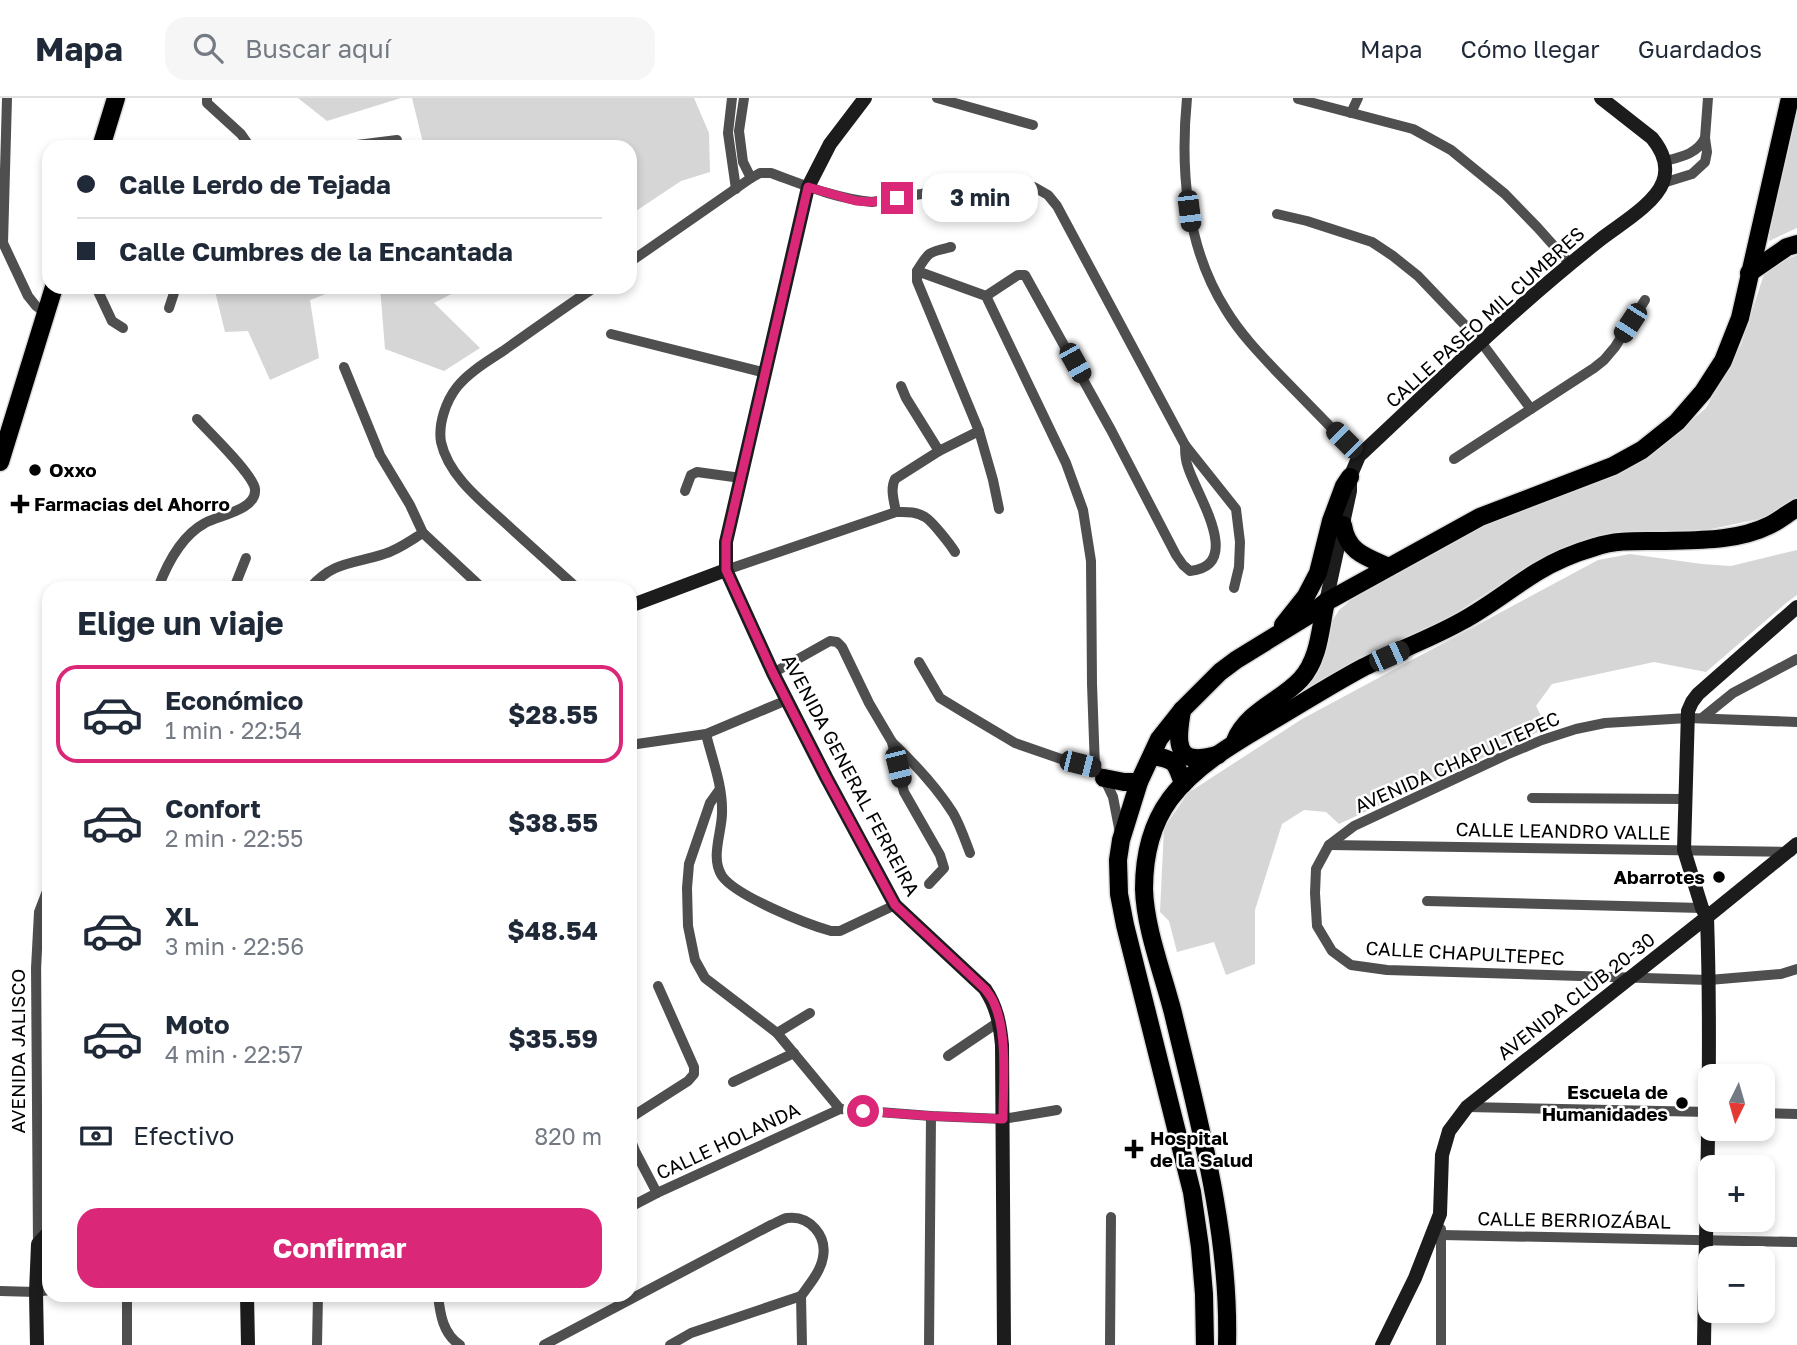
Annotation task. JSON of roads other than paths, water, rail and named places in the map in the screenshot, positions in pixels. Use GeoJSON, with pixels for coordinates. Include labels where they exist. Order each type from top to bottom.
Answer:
{"type":"FeatureCollection","features":[{"type":"Feature","properties":{"kind":"main road"},"geometry":{"type":"LineString","coordinates":[[103,140],[116,98]]}},
{"type":"Feature","properties":{"kind":"main road"},"geometry":{"type":"LineString","coordinates":[[1205,1345],[1205,1294],[1192,1192],[1119,894],[1118,860],[1121,840],[1139,782],[1159,739],[1182,710],[1220,672],[1326,602],[1480,517],[1613,466],[1643,450],[1677,422],[1703,392],[1723,361],[1740,318],[1790,98]]}},
{"type":"Feature","properties":{"kind":"main road"},"geometry":{"type":"LineString","coordinates":[[1749,273],[1787,247],[1797,244]]}},
{"type":"Feature","properties":{"kind":"main road"},"geometry":{"type":"LineString","coordinates":[[0,462],[52,294]]}},
{"type":"Feature","properties":{"kind":"main road"},"geometry":{"type":"LineString","coordinates":[[1270,639],[1306,596],[1318,573],[1331,522],[1350,477]]}},
{"type":"Feature","properties":{"kind":"main road"},"geometry":{"type":"LineString","coordinates":[[1227,1345],[1227,1290],[1213,1187],[1144,894],[1144,865],[1151,837],[1169,800],[1183,784],[1226,749],[1364,667],[1464,621],[1536,573],[1571,555],[1600,545],[1628,541],[1729,538],[1771,525],[1797,508]]}},
{"type":"Feature","properties":{"kind":"main road"},"geometry":{"type":"LineString","coordinates":[[1343,524],[1344,535],[1350,545],[1364,556],[1389,567]]}},
{"type":"Feature","properties":{"kind":"main road"},"geometry":{"type":"LineString","coordinates":[[1182,710],[1179,741],[1188,757],[1197,759],[1226,749],[1239,730],[1256,713],[1300,680],[1308,670],[1315,653],[1326,602]]}},
{"type":"Feature","properties":{"kind":"main road"},"geometry":{"type":"LineString","coordinates":[[1152,756],[1169,758],[1175,763],[1183,784]]}},
{"type":"Feature","properties":{"kind":"main road"},"geometry":{"type":"LineString","coordinates":[[1100,773],[1124,782],[1139,782]]}},
{"type":"Feature","properties":{"kind":"street"},"geometry":{"type":"LineString","coordinates":[[7,98],[1,244],[28,296],[46,313]]}},
{"type":"Feature","properties":{"kind":"street"},"geometry":{"type":"LineString","coordinates":[[207,98],[207,103],[245,140]]}},
{"type":"Feature","properties":{"kind":"street"},"geometry":{"type":"LineString","coordinates":[[732,98],[728,133],[736,189]]}},
{"type":"Feature","properties":{"kind":"street"},"geometry":{"type":"LineString","coordinates":[[744,98],[739,131],[743,162],[751,178]]}},
{"type":"Feature","properties":{"kind":"street"},"geometry":{"type":"LineString","coordinates":[[726,570],[726,542],[808,187],[830,144],[865,98]]}},
{"type":"Feature","properties":{"kind":"street"},"geometry":{"type":"LineString","coordinates":[[937,98],[1032,125]]}},
{"type":"Feature","properties":{"kind":"street"},"geometry":{"type":"LineString","coordinates":[[1187,98],[1184,149],[1191,226],[1212,283],[1225,309],[1248,341],[1359,456]]}},
{"type":"Feature","properties":{"kind":"street"},"geometry":{"type":"LineString","coordinates":[[1351,113],[1357,98]]}},
{"type":"Feature","properties":{"kind":"street"},"geometry":{"type":"LineString","coordinates":[[1601,98],[1652,138],[1658,146],[1665,161],[1662,183],[1686,177],[1702,167],[1707,152],[1705,138],[1708,98]]}},
{"type":"Feature","properties":{"kind":"street"},"geometry":{"type":"LineString","coordinates":[[1298,99],[1413,129],[1451,150],[1505,194],[1570,264]]}},
{"type":"Feature","properties":{"kind":"street"},"geometry":{"type":"LineString","coordinates":[[1665,161],[1696,151],[1705,138]]}},
{"type":"Feature","properties":{"kind":"street"},"geometry":{"type":"LineString","coordinates":[[390,140],[397,139]]}},
{"type":"Feature","properties":{"kind":"street"},"geometry":{"type":"LineString","coordinates":[[637,257],[760,173],[771,173],[856,201],[872,202],[995,183],[1017,183],[1034,187],[1048,195],[1057,206],[1185,445],[1236,509],[1240,542],[1239,567],[1234,588]]}},
{"type":"Feature","properties":{"kind":"street","name":"CALLE PASEO MIL CUMBRES"},"geometry":{"type":"LineString","coordinates":[[1326,602],[1350,491],[1350,477],[1359,456],[1481,342],[1570,264],[1647,204],[1662,183]]}},
{"type":"Feature","properties":{"kind":"street"},"geometry":{"type":"LineString","coordinates":[[1276,214],[1372,242],[1418,276],[1481,342],[1531,409]]}},
{"type":"Feature","properties":{"kind":"street"},"geometry":{"type":"LineString","coordinates":[[951,247],[931,251],[917,273],[917,281],[979,431],[999,509]]}},
{"type":"Feature","properties":{"kind":"street"},"geometry":{"type":"LineString","coordinates":[[917,273],[986,296],[1066,463],[1083,510],[1091,561],[1092,684],[1100,773],[1113,797],[1121,840]]}},
{"type":"Feature","properties":{"kind":"street"},"geometry":{"type":"LineString","coordinates":[[986,296],[1018,275],[1026,275],[1176,555],[1190,571],[1208,566],[1217,547],[1214,531],[1187,465],[1185,445]]}},
{"type":"Feature","properties":{"kind":"street"},"geometry":{"type":"LineString","coordinates":[[98,294],[112,321],[123,328]]}},
{"type":"Feature","properties":{"kind":"street"},"geometry":{"type":"LineString","coordinates":[[169,308],[174,294]]}},
{"type":"Feature","properties":{"kind":"street"},"geometry":{"type":"LineString","coordinates":[[569,581],[482,502],[453,468],[441,441],[441,425],[445,408],[458,386],[478,368],[585,294]]}},
{"type":"Feature","properties":{"kind":"street"},"geometry":{"type":"LineString","coordinates":[[1454,459],[1604,360],[1645,300]]}},
{"type":"Feature","properties":{"kind":"street"},"geometry":{"type":"LineString","coordinates":[[611,334],[766,373]]}},
{"type":"Feature","properties":{"kind":"street"},"geometry":{"type":"LineString","coordinates":[[344,367],[380,455],[424,533],[475,581]]}},
{"type":"Feature","properties":{"kind":"street"},"geometry":{"type":"LineString","coordinates":[[901,386],[939,452]]}},
{"type":"Feature","properties":{"kind":"street"},"geometry":{"type":"LineString","coordinates":[[161,581],[189,534],[206,522],[249,505],[254,495],[255,487],[242,468],[197,419]]}},
{"type":"Feature","properties":{"kind":"street"},"geometry":{"type":"LineString","coordinates":[[896,512],[892,491],[895,479],[979,431]]}},
{"type":"Feature","properties":{"kind":"street"},"geometry":{"type":"LineString","coordinates":[[685,491],[691,475],[696,472],[741,478]]}},
{"type":"Feature","properties":{"kind":"street"},"geometry":{"type":"LineString","coordinates":[[637,603],[896,512],[925,517],[955,552]]}},
{"type":"Feature","properties":{"kind":"street"},"geometry":{"type":"LineString","coordinates":[[316,581],[337,566],[387,553],[424,533]]}},
{"type":"Feature","properties":{"kind":"street"},"geometry":{"type":"LineString","coordinates":[[237,581],[246,558]]}},
{"type":"Feature","properties":{"kind":"street","name":"AVENIDA GENERAL FERREIRA"},"geometry":{"type":"LineString","coordinates":[[726,570],[773,673],[895,905],[985,989],[994,1001],[1000,1021],[1002,1045],[1004,1345]]}},
{"type":"Feature","properties":{"kind":"street"},"geometry":{"type":"LineString","coordinates":[[1709,1064],[1709,980],[1705,913],[1684,850],[1685,799],[1695,718],[1692,702],[1797,607]]}},
{"type":"Feature","properties":{"kind":"street"},"geometry":{"type":"LineString","coordinates":[[773,673],[830,641],[837,642],[892,742],[919,768],[939,793],[954,816],[970,853]]}},
{"type":"Feature","properties":{"kind":"street"},"geometry":{"type":"LineString","coordinates":[[1695,718],[1733,693],[1797,659]]}},
{"type":"Feature","properties":{"kind":"street"},"geometry":{"type":"LineString","coordinates":[[919,662],[940,698],[1014,743],[1100,773]]}},
{"type":"Feature","properties":{"kind":"street"},"geometry":{"type":"LineString","coordinates":[[637,744],[706,734],[787,700]]}},
{"type":"Feature","properties":{"kind":"street","name":"AVENIDA CHAPULTEPEC"},"geometry":{"type":"LineString","coordinates":[[1329,845],[1354,826],[1542,740],[1576,729],[1605,723],[1695,718],[1797,722]]}},
{"type":"Feature","properties":{"kind":"street"},"geometry":{"type":"LineString","coordinates":[[706,734],[720,789],[722,811],[717,858],[723,878],[748,897],[831,931],[840,931],[895,905]]}},
{"type":"Feature","properties":{"kind":"street"},"geometry":{"type":"LineString","coordinates":[[892,742],[904,792],[940,855],[944,868],[929,884]]}},
{"type":"Feature","properties":{"kind":"street"},"geometry":{"type":"LineString","coordinates":[[720,789],[710,803],[689,864],[688,926],[695,960],[705,978],[777,1033],[841,1109],[1003,1119],[1057,1110]]}},
{"type":"Feature","properties":{"kind":"street"},"geometry":{"type":"LineString","coordinates":[[1532,798],[1685,799]]}},
{"type":"Feature","properties":{"kind":"street","name":"CALLE LEANDRO VALLE"},"geometry":{"type":"LineString","coordinates":[[1329,845],[1794,849]]}},
{"type":"Feature","properties":{"kind":"street","name":"CALLE CHAPULTEPEC"},"geometry":{"type":"LineString","coordinates":[[1329,845],[1316,869],[1317,926],[1332,951],[1351,965],[1387,970],[1709,980],[1781,974],[1797,969]]}},
{"type":"Feature","properties":{"kind":"street","name":"AVENIDA CLUB 20-30"},"geometry":{"type":"LineString","coordinates":[[1382,1345],[1415,1278],[1440,1214],[1442,1155],[1449,1131],[1467,1107],[1630,977],[1705,913],[1794,849]]}},
{"type":"Feature","properties":{"kind":"street"},"geometry":{"type":"LineString","coordinates":[[1427,901],[1705,913]]}},
{"type":"Feature","properties":{"kind":"street","name":"AVENIDA JALISCO"},"geometry":{"type":"LineString","coordinates":[[42,940],[36,1025],[38,1244],[42,1282]]}},
{"type":"Feature","properties":{"kind":"street"},"geometry":{"type":"LineString","coordinates":[[637,1114],[688,1081],[694,1074],[694,1067],[658,986]]}},
{"type":"Feature","properties":{"kind":"street"},"geometry":{"type":"LineString","coordinates":[[777,1033],[810,1013]]}},
{"type":"Feature","properties":{"kind":"street"},"geometry":{"type":"LineString","coordinates":[[948,1056],[1000,1021]]}},
{"type":"Feature","properties":{"kind":"street"},"geometry":{"type":"LineString","coordinates":[[36,1025],[42,1025]]}},
{"type":"Feature","properties":{"kind":"street"},"geometry":{"type":"LineString","coordinates":[[733,1082],[794,1053]]}},
{"type":"Feature","properties":{"kind":"street"},"geometry":{"type":"LineString","coordinates":[[1467,1107],[1698,1112]]}},
{"type":"Feature","properties":{"kind":"street","name":"CALLE HOLANDA"},"geometry":{"type":"LineString","coordinates":[[637,1203],[841,1109]]}},
{"type":"Feature","properties":{"kind":"street"},"geometry":{"type":"LineString","coordinates":[[1775,1113],[1797,1114]]}},
{"type":"Feature","properties":{"kind":"street"},"geometry":{"type":"LineString","coordinates":[[929,1345],[931,1116]]}},
{"type":"Feature","properties":{"kind":"street"},"geometry":{"type":"LineString","coordinates":[[1704,1345],[1708,1141]]}},
{"type":"Feature","properties":{"kind":"street"},"geometry":{"type":"LineString","coordinates":[[637,1155],[657,1193]]}},
{"type":"Feature","properties":{"kind":"street"},"geometry":{"type":"LineString","coordinates":[[1440,1214],[1441,1345]]}},
{"type":"Feature","properties":{"kind":"street"},"geometry":{"type":"LineString","coordinates":[[1110,1345],[1111,1217]]}},
{"type":"Feature","properties":{"kind":"street"},"geometry":{"type":"LineString","coordinates":[[637,1295],[771,1224],[788,1218],[801,1220],[816,1228],[822,1238],[824,1255],[821,1266],[801,1296],[802,1345]]}},
{"type":"Feature","properties":{"kind":"street","name":"CALLE BERRIOZÁBAL"},"geometry":{"type":"LineString","coordinates":[[1442,1235],[1797,1242]]}},
{"type":"Feature","properties":{"kind":"street"},"geometry":{"type":"LineString","coordinates":[[38,1244],[42,1240]]}},
{"type":"Feature","properties":{"kind":"street"},"geometry":{"type":"LineString","coordinates":[[0,1291],[42,1291]]}},
{"type":"Feature","properties":{"kind":"street"},"geometry":{"type":"LineString","coordinates":[[670,1345],[691,1333],[801,1296]]}},
{"type":"Feature","properties":{"kind":"street","name":"AVENIDA JALISCO"},"geometry":{"type":"LineString","coordinates":[[37,1345],[42,1300]]}},
{"type":"Feature","properties":{"kind":"street"},"geometry":{"type":"LineString","coordinates":[[127,1302],[127,1345]]}},
{"type":"Feature","properties":{"kind":"street"},"geometry":{"type":"LineString","coordinates":[[247,1302],[248,1345]]}},
{"type":"Feature","properties":{"kind":"street"},"geometry":{"type":"LineString","coordinates":[[317,1345],[318,1302]]}},
{"type":"Feature","properties":{"kind":"street"},"geometry":{"type":"LineString","coordinates":[[439,1302],[443,1324],[454,1341],[460,1345]]}},
{"type":"Feature","properties":{"kind":"street"},"geometry":{"type":"LineString","coordinates":[[544,1345],[625,1302]]}},
{"type":"Feature","properties":{"kind":"place","name":"Oxxo"},"geometry":{"type":"Point","coordinates":[35,470]}},
{"type":"Feature","properties":{"kind":"place","name":"Farmacias del Ahorro"},"geometry":{"type":"Point","coordinates":[20,504]}},
{"type":"Feature","properties":{"kind":"place","name":"Abarrotes"},"geometry":{"type":"Point","coordinates":[1719,877]}},
{"type":"Feature","properties":{"kind":"place","name":"Escuela de Humanidades"},"geometry":{"type":"Point","coordinates":[1682,1103]}},
{"type":"Feature","properties":{"kind":"place","name":"Hospital de la Salud"},"geometry":{"type":"Point","coordinates":[1134,1149]}}]}
